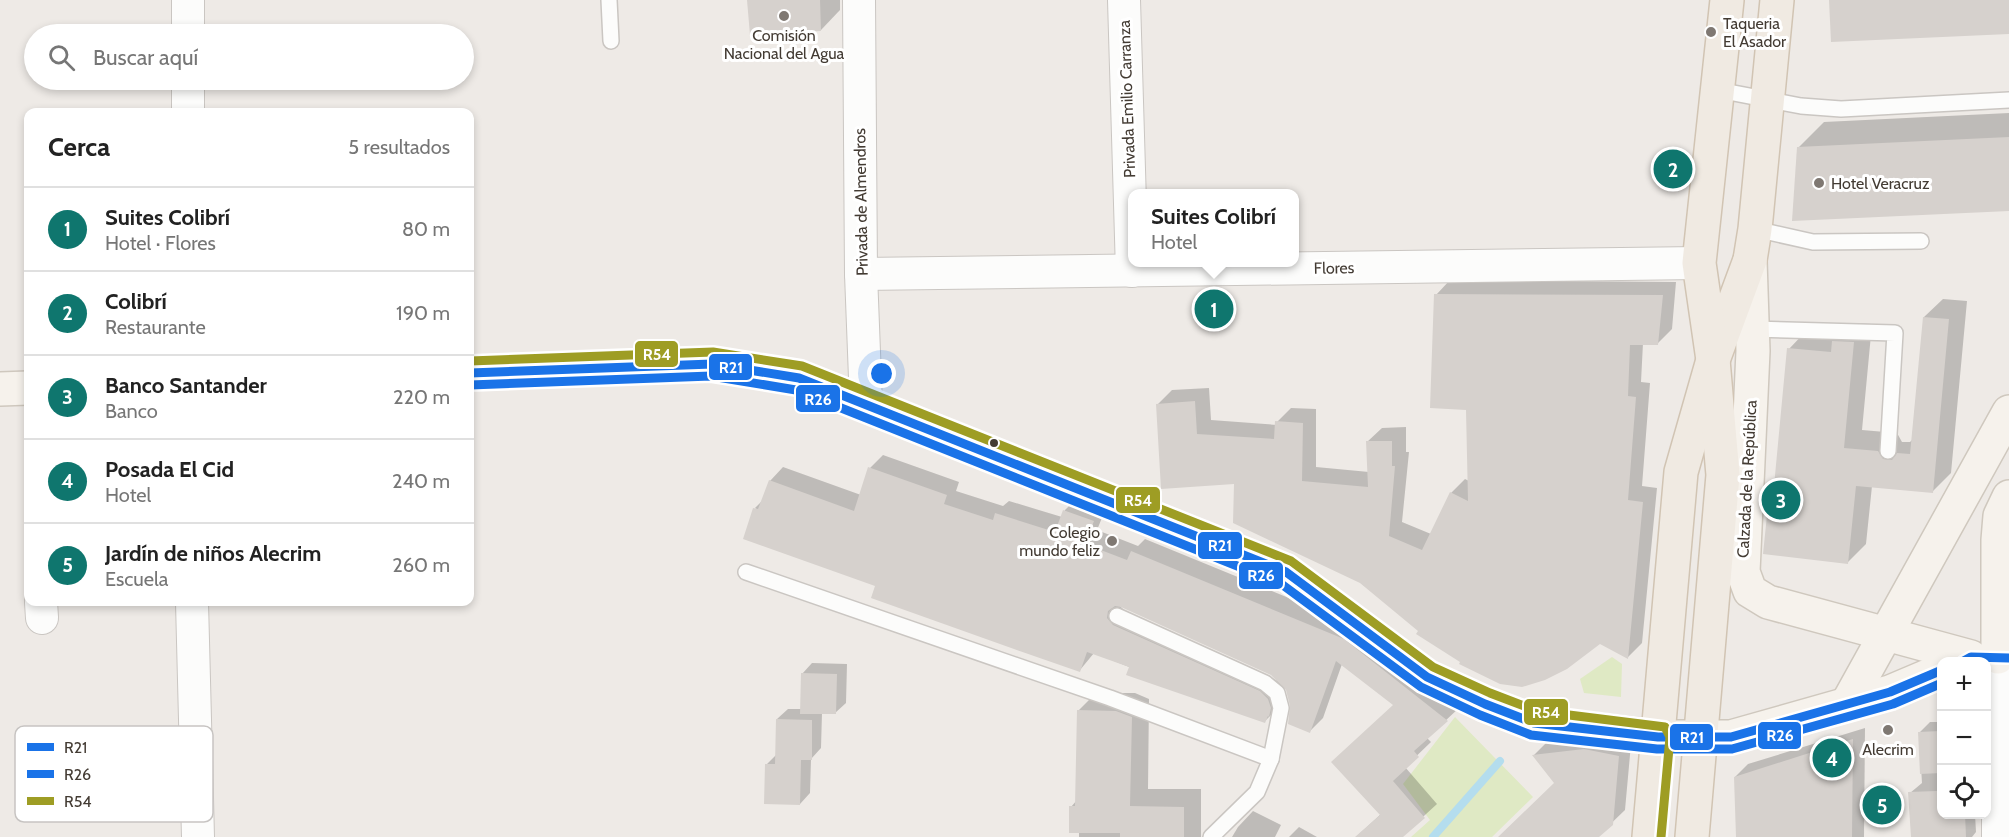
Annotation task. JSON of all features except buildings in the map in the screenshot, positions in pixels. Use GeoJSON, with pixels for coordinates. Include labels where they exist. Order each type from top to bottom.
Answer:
{"type":"FeatureCollection","features":[{"type":"Feature","properties":{"kind":"main road"},"geometry":{"type":"LineString","coordinates":[[1692,837],[1723,475],[1713,360],[1699,263],[1727,0]]}},
{"type":"Feature","properties":{"kind":"main road"},"geometry":{"type":"LineString","coordinates":[[1649,837],[1681,472],[1713,360],[1753,244],[1777,0]]}},
{"type":"Feature","properties":{"kind":"main road","name":"Calzada de la República"},"geometry":{"type":"LineString","coordinates":[[1753,244],[1753,351],[1743,572],[1750,591],[1768,602],[1963,657]]}},
{"type":"Feature","properties":{"kind":"main road"},"geometry":{"type":"LineString","coordinates":[[474,372],[712,364],[799,378],[1286,572],[1427,676],[1485,704],[1534,723],[1658,736],[1731,738],[1890,692],[1937,675]]}},
{"type":"Feature","properties":{"kind":"main road"},"geometry":{"type":"LineString","coordinates":[[0,389],[24,388]]}},
{"type":"Feature","properties":{"kind":"main road"},"geometry":{"type":"LineString","coordinates":[[1847,704],[2009,412]]}},
{"type":"Feature","properties":{"kind":"main road"},"geometry":{"type":"LineString","coordinates":[[1977,657],[1998,540],[2000,516],[2009,497]]}},
{"type":"Feature","properties":{"kind":"street"},"geometry":{"type":"LineString","coordinates":[[188,0],[188,24]]}},
{"type":"Feature","properties":{"kind":"street","name":"Privada de Almendros"},"geometry":{"type":"LineString","coordinates":[[859,0],[861,274],[866,404]]}},
{"type":"Feature","properties":{"kind":"street","name":"Privada Emilio Carranza"},"geometry":{"type":"LineString","coordinates":[[1124,0],[1130,189]]}},
{"type":"Feature","properties":{"kind":"street"},"geometry":{"type":"LineString","coordinates":[[188,90],[188,108]]}},
{"type":"Feature","properties":{"kind":"street","name":"Flores"},"geometry":{"type":"LineString","coordinates":[[861,274],[1699,263]]}},
{"type":"Feature","properties":{"kind":"street","name":"Privada Emilio Carranza"},"geometry":{"type":"LineString","coordinates":[[1132,267],[1132,271]]}},
{"type":"Feature","properties":{"kind":"street"},"geometry":{"type":"LineString","coordinates":[[192,606],[195,726]]}},
{"type":"Feature","properties":{"kind":"street"},"geometry":{"type":"LineString","coordinates":[[1982,711],[1998,837]]}},
{"type":"Feature","properties":{"kind":"street"},"geometry":{"type":"LineString","coordinates":[[198,822],[198,837]]}},
{"type":"Feature","properties":{"kind":"lane"},"geometry":{"type":"LineString","coordinates":[[609,0],[611,41]]}},
{"type":"Feature","properties":{"kind":"lane"},"geometry":{"type":"LineString","coordinates":[[1718,90],[1801,106],[1841,109],[2009,100]]}},
{"type":"Feature","properties":{"kind":"lane"},"geometry":{"type":"LineString","coordinates":[[1753,244],[1920,241]]}},
{"type":"Feature","properties":{"kind":"lane"},"geometry":{"type":"LineString","coordinates":[[1752,329],[1895,333],[1888,451]]}},
{"type":"Feature","properties":{"kind":"lane"},"geometry":{"type":"LineString","coordinates":[[746,572],[1110,698],[1271,759]]}},
{"type":"Feature","properties":{"kind":"lane"},"geometry":{"type":"LineString","coordinates":[[1117,616],[1265,683],[1277,693],[1281,708],[1271,759],[1257,792],[1211,837]]}},
{"type":"Feature","properties":{"kind":"green space"},"geometry":{"type":"Polygon","coordinates":[[[1612,657],[1622,664],[1621,697],[1584,693],[1580,679],[1612,657]]]}},
{"type":"Feature","properties":{"kind":"green space"},"geometry":{"type":"Polygon","coordinates":[[[1455,717],[1533,797],[1492,837],[1411,837],[1430,820],[1403,784],[1455,717]]]}},
{"type":"Feature","properties":{"kind":"waterway"},"geometry":{"type":"LineString","coordinates":[[1433,837],[1500,761]]}},
{"type":"Feature","properties":{"kind":"transit line","name":"R54"},"geometry":{"type":"LineString","coordinates":[[474,361],[713,352],[802,366],[1291,561],[1433,667],[1490,693],[1537,711],[1665,727],[1670,737],[1661,837]]}},
{"type":"Feature","properties":{"kind":"transit line","name":"R21"},"geometry":{"type":"LineString","coordinates":[[474,373],[712,364],[799,378],[1286,572],[1427,677],[1485,704],[1534,723],[1658,737],[1731,737],[1890,692],[1937,672]]}},
{"type":"Feature","properties":{"kind":"transit line","name":"R26"},"geometry":{"type":"LineString","coordinates":[[474,385],[711,376],[796,390],[1280,583],[1421,687],[1480,715],[1531,735],[1657,749],[1732,749],[1893,704],[1937,685]]}},
{"type":"Feature","properties":{"kind":"transit line","name":"R21"},"geometry":{"type":"LineString","coordinates":[[1991,658],[2009,658]]}},
{"type":"Feature","properties":{"kind":"place","name":"Comisión Nacional del Agua"},"geometry":{"type":"Point","coordinates":[784,16]}},
{"type":"Feature","properties":{"kind":"place","name":"Taqueria El Asador"},"geometry":{"type":"Point","coordinates":[1711,32]}},
{"type":"Feature","properties":{"kind":"place","name":"Colibrí"},"geometry":{"type":"Point","coordinates":[1673,169]}},
{"type":"Feature","properties":{"kind":"place","name":"Hotel Veracruz"},"geometry":{"type":"Point","coordinates":[1819,183]}},
{"type":"Feature","properties":{"kind":"place","name":"Suites Colibrí"},"geometry":{"type":"Point","coordinates":[1214,309]}},
{"type":"Feature","properties":{"kind":"place","name":"Banco Santander"},"geometry":{"type":"Point","coordinates":[1781,500]}},
{"type":"Feature","properties":{"kind":"place","name":"Colegio mundo feliz"},"geometry":{"type":"Point","coordinates":[1112,541]}},
{"type":"Feature","properties":{"kind":"place","name":"Alecrim"},"geometry":{"type":"Point","coordinates":[1888,730]}},
{"type":"Feature","properties":{"kind":"place","name":"Posada El Cid"},"geometry":{"type":"Point","coordinates":[1832,758]}},
{"type":"Feature","properties":{"kind":"place","name":"Jardín de niños Alecrim"},"geometry":{"type":"Point","coordinates":[1882,805]}}]}
